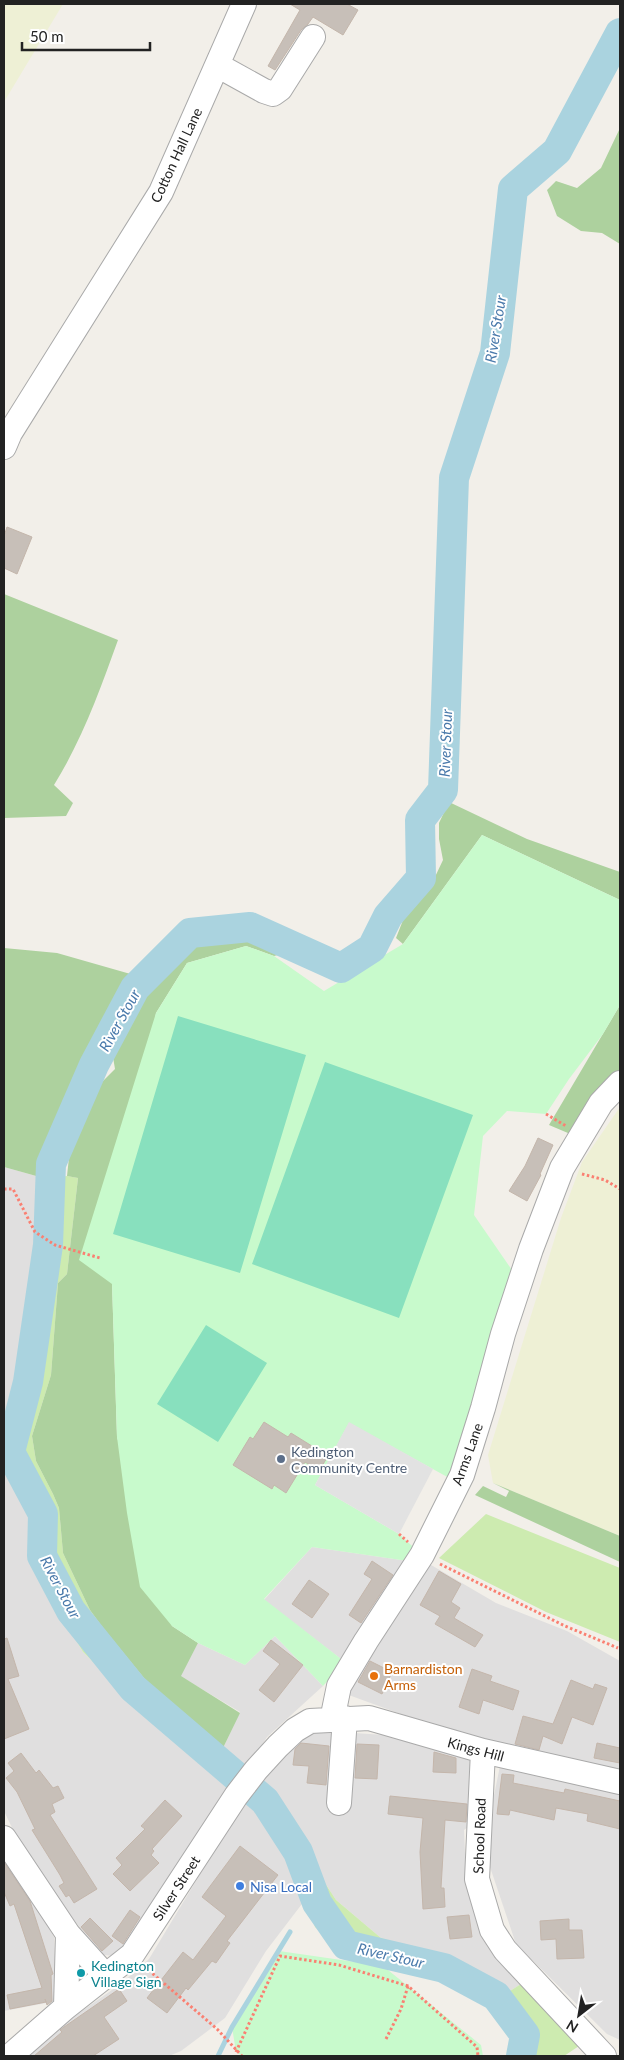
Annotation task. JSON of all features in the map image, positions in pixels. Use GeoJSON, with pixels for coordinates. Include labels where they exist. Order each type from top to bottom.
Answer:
{"type":"FeatureCollection","features":[{"type":"Feature","properties":{"kind":"street","name":"Cotton Hall Lane"},"geometry":{"type":"LineString","coordinates":[[4,447],[10,433],[161,192],[244,4]]}},
{"type":"Feature","properties":{"kind":"street"},"geometry":{"type":"LineString","coordinates":[[217,64],[264,91],[273,94],[280,89],[313,37]]}},
{"type":"Feature","properties":{"kind":"street","name":"Arms Lane"},"geometry":{"type":"LineString","coordinates":[[339,1803],[339,1686],[422,1555],[448,1490],[462,1475],[503,1334],[531,1249],[562,1168],[601,1103],[620,1084]]}},
{"type":"Feature","properties":{"kind":"street","name":"Kings Hill"},"geometry":{"type":"LineString","coordinates":[[338,1719],[369,1718],[483,1751],[620,1782]]}},
{"type":"Feature","properties":{"kind":"street","name":"Silver Street"},"geometry":{"type":"LineString","coordinates":[[10,2056],[66,2007],[132,1955],[236,1796],[256,1770],[295,1730],[310,1721],[338,1719]]}},
{"type":"Feature","properties":{"kind":"street","name":"School Road"},"geometry":{"type":"LineString","coordinates":[[483,1751],[467,1880],[492,1930],[505,1950],[604,2056]]}},
{"type":"Feature","properties":{"kind":"street"},"geometry":{"type":"LineString","coordinates":[[4,1838],[68,1934],[105,1975]]}},
{"type":"Feature","properties":{"kind":"street"},"geometry":{"type":"LineString","coordinates":[[66,2007],[68,1934]]}},
{"type":"Feature","properties":{"kind":"path"},"geometry":{"type":"LineString","coordinates":[[562,1168],[605,1180],[620,1189]]}},
{"type":"Feature","properties":{"kind":"path"},"geometry":{"type":"LineString","coordinates":[[4,1189],[13,1189],[35,1232],[55,1245],[100,1258]]}},
{"type":"Feature","properties":{"kind":"path"},"geometry":{"type":"LineString","coordinates":[[422,1555],[556,1622],[618,1648]]}},
{"type":"Feature","properties":{"kind":"path"},"geometry":{"type":"LineString","coordinates":[[132,1955],[217,2029],[236,2052],[242,2056]]}},
{"type":"Feature","properties":{"kind":"path"},"geometry":{"type":"LineString","coordinates":[[236,2052],[280,1956],[339,1965],[408,1986],[477,2048],[478,2056]]}},
{"type":"Feature","properties":{"kind":"path"},"geometry":{"type":"LineString","coordinates":[[386,2039],[401,2009],[408,1986]]}},
{"type":"Feature","properties":{"kind":"shaded area"},"geometry":{"type":"Polygon","coordinates":[[[4,1167],[47,1179],[22,1375],[6,1437],[7,1460],[34,1514],[38,1552],[54,1603],[83,1652],[128,1696],[221,1773],[232,1788],[190,1844],[144,1920],[117,1956],[103,1955],[68,1913],[16,1836],[4,1811],[4,1167]]]}},
{"type":"Feature","properties":{"kind":"shaded area"},"geometry":{"type":"Polygon","coordinates":[[[349,1422],[433,1469],[399,1534],[315,1485],[349,1422]]]}},
{"type":"Feature","properties":{"kind":"shaded area"},"geometry":{"type":"Polygon","coordinates":[[[312,1547],[408,1561],[345,1662],[264,1600],[312,1547]]]}},
{"type":"Feature","properties":{"kind":"shaded area"},"geometry":{"type":"Polygon","coordinates":[[[426,1562],[496,1603],[567,1631],[620,1661],[620,1771],[536,1755],[439,1728],[346,1694],[426,1562]]]}},
{"type":"Feature","properties":{"kind":"shaded area"},"geometry":{"type":"Polygon","coordinates":[[[275,1636],[323,1686],[267,1737],[247,1768],[223,1748],[240,1712],[180,1676],[198,1643],[245,1665],[275,1636]]]}},
{"type":"Feature","properties":{"kind":"shaded area"},"geometry":{"type":"Polygon","coordinates":[[[307,1730],[385,1735],[464,1753],[474,1765],[473,1823],[464,1830],[466,1876],[521,1984],[507,1993],[438,1954],[381,1938],[336,1900],[277,1810],[256,1782],[307,1730]]]}},
{"type":"Feature","properties":{"kind":"shaded area"},"geometry":{"type":"Polygon","coordinates":[[[500,1766],[620,1793],[620,2040],[607,2034],[516,1944],[489,1864],[490,1815],[500,1766]]]}},
{"type":"Feature","properties":{"kind":"shaded area"},"geometry":{"type":"Polygon","coordinates":[[[246,1798],[298,1869],[308,1896],[266,1951],[225,2018],[181,2051],[169,2056],[28,2056],[53,2031],[122,1983],[149,1959],[246,1798]]]}},
{"type":"Feature","properties":{"kind":"shaded area"},"geometry":{"type":"Polygon","coordinates":[[[4,1846],[54,1937],[57,2001],[4,2011],[4,1846]]]}},
{"type":"Feature","properties":{"kind":"green space"},"geometry":{"type":"Polygon","coordinates":[[[4,4],[63,4],[4,102],[4,4]]]}},
{"type":"Feature","properties":{"kind":"green space"},"geometry":{"type":"Polygon","coordinates":[[[620,128],[620,244],[602,233],[581,231],[557,216],[547,190],[556,181],[577,188],[601,168],[620,128]]]}},
{"type":"Feature","properties":{"kind":"green space"},"geometry":{"type":"Polygon","coordinates":[[[4,594],[118,640],[82,733],[54,785],[73,803],[66,816],[4,818],[4,594]]]}},
{"type":"Feature","properties":{"kind":"green space"},"geometry":{"type":"Polygon","coordinates":[[[449,802],[527,839],[620,872],[620,900],[482,835],[403,944],[396,938],[409,905],[421,890],[434,879],[443,860],[439,839],[439,823],[449,802]]]}},
{"type":"Feature","properties":{"kind":"green space"},"geometry":{"type":"Polygon","coordinates":[[[482,835],[620,900],[620,1005],[603,1034],[569,1079],[546,1114],[507,1111],[483,1136],[474,1215],[514,1273],[451,1479],[349,1423],[315,1485],[399,1534],[422,1555],[408,1561],[312,1547],[264,1599],[345,1662],[323,1686],[275,1636],[245,1665],[198,1643],[172,1626],[140,1587],[127,1513],[117,1437],[112,1284],[79,1260],[156,1013],[187,963],[246,946],[274,956],[324,991],[403,944],[482,835]]]}},
{"type":"Feature","properties":{"kind":"green space"},"geometry":{"type":"Polygon","coordinates":[[[233,929],[253,930],[292,943],[281,954],[274,956],[246,946],[187,963],[156,1013],[112,1283],[117,1437],[172,1626],[198,1643],[181,1676],[240,1713],[223,1748],[162,1700],[90,1610],[63,1553],[59,1508],[36,1461],[32,1436],[51,1375],[58,1283],[67,1274],[78,1178],[67,1176],[71,1139],[99,1085],[115,1069],[112,1051],[127,1018],[149,992],[147,986],[161,966],[170,956],[186,945],[233,929]]]}},
{"type":"Feature","properties":{"kind":"green space"},"geometry":{"type":"Polygon","coordinates":[[[4,948],[57,953],[134,975],[122,991],[60,1130],[57,1141],[58,1161],[47,1179],[4,1167],[4,948]]]}},
{"type":"Feature","properties":{"kind":"green space"},"geometry":{"type":"Polygon","coordinates":[[[620,1005],[620,1069],[575,1136],[549,1125],[620,1005]]]}},
{"type":"Feature","properties":{"kind":"green space"},"geometry":{"type":"Polygon","coordinates":[[[178,1016],[306,1055],[240,1273],[113,1234],[178,1016]]]}},
{"type":"Feature","properties":{"kind":"green space"},"geometry":{"type":"Polygon","coordinates":[[[325,1062],[473,1115],[399,1318],[252,1264],[325,1062]]]}},
{"type":"Feature","properties":{"kind":"green space"},"geometry":{"type":"Polygon","coordinates":[[[620,1107],[620,1536],[493,1483],[488,1455],[561,1218],[582,1162],[620,1107]]]}},
{"type":"Feature","properties":{"kind":"green space"},"geometry":{"type":"Polygon","coordinates":[[[67,1176],[78,1178],[67,1274],[58,1283],[51,1375],[32,1436],[36,1461],[59,1508],[63,1553],[90,1610],[162,1700],[247,1768],[232,1788],[221,1773],[128,1696],[83,1652],[54,1603],[38,1552],[34,1514],[7,1460],[6,1437],[22,1375],[47,1179],[67,1176]]]}},
{"type":"Feature","properties":{"kind":"green space"},"geometry":{"type":"Polygon","coordinates":[[[206,1325],[267,1363],[218,1442],[157,1404],[206,1325]]]}},
{"type":"Feature","properties":{"kind":"green space"},"geometry":{"type":"Polygon","coordinates":[[[493,1483],[620,1536],[620,1562],[475,1495],[483,1486],[506,1497],[509,1491],[493,1483]]]}},
{"type":"Feature","properties":{"kind":"green space"},"geometry":{"type":"Polygon","coordinates":[[[486,1514],[620,1568],[620,1642],[546,1612],[439,1558],[486,1514]]]}},
{"type":"Feature","properties":{"kind":"green space"},"geometry":{"type":"Polygon","coordinates":[[[256,1782],[277,1810],[336,1900],[381,1938],[438,1954],[507,1993],[521,1984],[579,2046],[564,2056],[512,2056],[513,2043],[502,2016],[481,1997],[442,1976],[368,1960],[340,1949],[315,1927],[308,1896],[298,1869],[246,1798],[256,1782]]]}},
{"type":"Feature","properties":{"kind":"green space"},"geometry":{"type":"Polygon","coordinates":[[[279,1951],[383,1966],[481,2045],[483,2056],[242,2056],[236,2052],[232,2027],[279,1951]]]}},
{"type":"Feature","properties":{"kind":"building"},"geometry":{"type":"Polygon","coordinates":[[[290,4],[347,4],[358,10],[343,35],[313,17],[301,30],[275,70],[268,66],[300,10],[290,4]]]}},
{"type":"Feature","properties":{"kind":"building"},"geometry":{"type":"Polygon","coordinates":[[[7,527],[32,537],[17,574],[4,568],[4,536],[7,527]]]}},
{"type":"Feature","properties":{"kind":"building"},"geometry":{"type":"Polygon","coordinates":[[[538,1138],[553,1145],[541,1175],[527,1201],[509,1191],[525,1166],[538,1138]]]}},
{"type":"Feature","properties":{"kind":"building","name":"Kedington Community Centre"},"geometry":{"type":"Polygon","coordinates":[[[264,1422],[288,1437],[291,1433],[328,1456],[319,1471],[305,1462],[286,1493],[274,1485],[272,1489],[233,1465],[250,1437],[253,1439],[264,1422]]]}},
{"type":"Feature","properties":{"kind":"building"},"geometry":{"type":"Polygon","coordinates":[[[372,1561],[393,1575],[361,1623],[349,1615],[372,1579],[364,1574],[372,1561]]]}},
{"type":"Feature","properties":{"kind":"building"},"geometry":{"type":"Polygon","coordinates":[[[439,1571],[461,1584],[451,1602],[460,1608],[454,1618],[483,1635],[475,1647],[435,1624],[440,1616],[420,1605],[439,1571]]]}},
{"type":"Feature","properties":{"kind":"building"},"geometry":{"type":"Polygon","coordinates":[[[309,1580],[329,1594],[312,1618],[292,1604],[309,1580]]]}},
{"type":"Feature","properties":{"kind":"building"},"geometry":{"type":"Polygon","coordinates":[[[7,1638],[19,1676],[8,1679],[29,1729],[4,1739],[4,1639],[7,1638]]]}},
{"type":"Feature","properties":{"kind":"building"},"geometry":{"type":"Polygon","coordinates":[[[271,1640],[303,1665],[274,1702],[259,1690],[280,1664],[263,1651],[271,1640]]]}},
{"type":"Feature","properties":{"kind":"building","name":"Barnardiston Arms"},"geometry":{"type":"Polygon","coordinates":[[[370,1661],[392,1672],[382,1694],[358,1682],[370,1661]]]}},
{"type":"Feature","properties":{"kind":"building"},"geometry":{"type":"Polygon","coordinates":[[[472,1669],[492,1676],[490,1681],[519,1691],[513,1710],[483,1700],[479,1714],[459,1707],[472,1669]]]}},
{"type":"Feature","properties":{"kind":"building"},"geometry":{"type":"Polygon","coordinates":[[[571,1680],[593,1689],[595,1684],[607,1688],[593,1725],[572,1717],[562,1744],[543,1736],[539,1750],[515,1744],[523,1716],[553,1724],[571,1680]]]}},
{"type":"Feature","properties":{"kind":"building"},"geometry":{"type":"Polygon","coordinates":[[[301,1743],[329,1746],[326,1785],[307,1783],[309,1766],[293,1765],[295,1749],[301,1743]]]}},
{"type":"Feature","properties":{"kind":"building"},"geometry":{"type":"Polygon","coordinates":[[[597,1743],[620,1748],[620,1763],[594,1758],[597,1743]]]}},
{"type":"Feature","properties":{"kind":"building"},"geometry":{"type":"Polygon","coordinates":[[[357,1744],[379,1745],[377,1779],[355,1778],[357,1744]]]}},
{"type":"Feature","properties":{"kind":"building"},"geometry":{"type":"Polygon","coordinates":[[[434,1752],[456,1758],[456,1773],[433,1772],[434,1752]]]}},
{"type":"Feature","properties":{"kind":"building"},"geometry":{"type":"Polygon","coordinates":[[[21,1753],[36,1773],[39,1770],[53,1788],[58,1786],[64,1798],[52,1804],[55,1812],[50,1815],[97,1889],[74,1903],[69,1895],[66,1897],[59,1886],[64,1883],[32,1830],[35,1829],[17,1792],[6,1778],[14,1771],[8,1763],[21,1753]]]}},
{"type":"Feature","properties":{"kind":"building"},"geometry":{"type":"Polygon","coordinates":[[[502,1774],[514,1775],[513,1783],[564,1793],[565,1789],[620,1801],[620,1829],[587,1821],[588,1814],[556,1808],[554,1820],[510,1810],[509,1815],[497,1814],[502,1774]]]}},
{"type":"Feature","properties":{"kind":"building"},"geometry":{"type":"Polygon","coordinates":[[[390,1796],[467,1804],[466,1822],[445,1820],[441,1888],[444,1888],[445,1907],[423,1909],[420,1852],[423,1818],[388,1814],[390,1796]]]}},
{"type":"Feature","properties":{"kind":"building"},"geometry":{"type":"Polygon","coordinates":[[[165,1800],[182,1816],[152,1849],[154,1851],[151,1855],[159,1863],[130,1891],[113,1874],[122,1865],[116,1858],[145,1829],[141,1826],[165,1800]]]}},
{"type":"Feature","properties":{"kind":"building"},"geometry":{"type":"Polygon","coordinates":[[[240,1846],[278,1875],[227,1941],[230,1943],[216,1963],[212,1961],[188,1990],[186,1988],[167,2013],[147,1998],[183,1952],[193,1960],[226,1916],[202,1897],[240,1846]]]}},
{"type":"Feature","properties":{"kind":"building"},"geometry":{"type":"Polygon","coordinates":[[[4,1862],[30,1901],[53,1974],[51,1975],[52,2001],[47,2005],[46,2002],[10,2009],[7,1995],[42,1988],[14,1904],[10,1906],[4,1892],[4,1862]]]}},
{"type":"Feature","properties":{"kind":"building"},"geometry":{"type":"Polygon","coordinates":[[[130,1910],[140,1917],[123,1944],[112,1936],[130,1910]]]}},
{"type":"Feature","properties":{"kind":"building"},"geometry":{"type":"Polygon","coordinates":[[[469,1915],[472,1937],[450,1939],[447,1917],[469,1915]]]}},
{"type":"Feature","properties":{"kind":"building"},"geometry":{"type":"Polygon","coordinates":[[[90,1918],[113,1941],[102,1951],[81,1927],[90,1918]]]}},
{"type":"Feature","properties":{"kind":"building"},"geometry":{"type":"Polygon","coordinates":[[[569,1919],[569,1930],[582,1930],[584,1958],[557,1959],[556,1939],[541,1940],[540,1921],[569,1919]]]}},
{"type":"Feature","properties":{"kind":"building"},"geometry":{"type":"Polygon","coordinates":[[[119,1989],[127,2001],[104,2017],[119,2039],[93,2056],[34,2056],[62,2032],[60,2030],[119,1989]]]}},
{"type":"Feature","properties":{"kind":"waterway","name":"River Stour"},"geometry":{"type":"LineString","coordinates":[[521,2056],[525,2035],[496,1996],[444,1968],[346,1945],[317,1903],[298,1852],[265,1801],[133,1688],[71,1611],[42,1556],[43,1514],[10,1452],[28,1382],[48,1245],[51,1164],[94,1065],[135,988],[190,933],[250,927],[341,968],[372,948],[388,916],[421,878],[420,820],[443,790],[454,478],[495,353],[513,189],[557,151],[620,33]]}},
{"type":"Feature","properties":{"kind":"waterway"},"geometry":{"type":"LineString","coordinates":[[218,2056],[232,2027],[290,1932]]}},
{"type":"Feature","properties":{"kind":"place","name":"Kedington Community Centre"},"geometry":{"type":"Point","coordinates":[281,1459]}},
{"type":"Feature","properties":{"kind":"place","name":"Barnardiston Arms"},"geometry":{"type":"Point","coordinates":[374,1676]}},
{"type":"Feature","properties":{"kind":"place","name":"Nisa Local"},"geometry":{"type":"Point","coordinates":[240,1886]}},
{"type":"Feature","properties":{"kind":"place","name":"Kedington Village Sign"},"geometry":{"type":"Point","coordinates":[81,1973]}}]}
